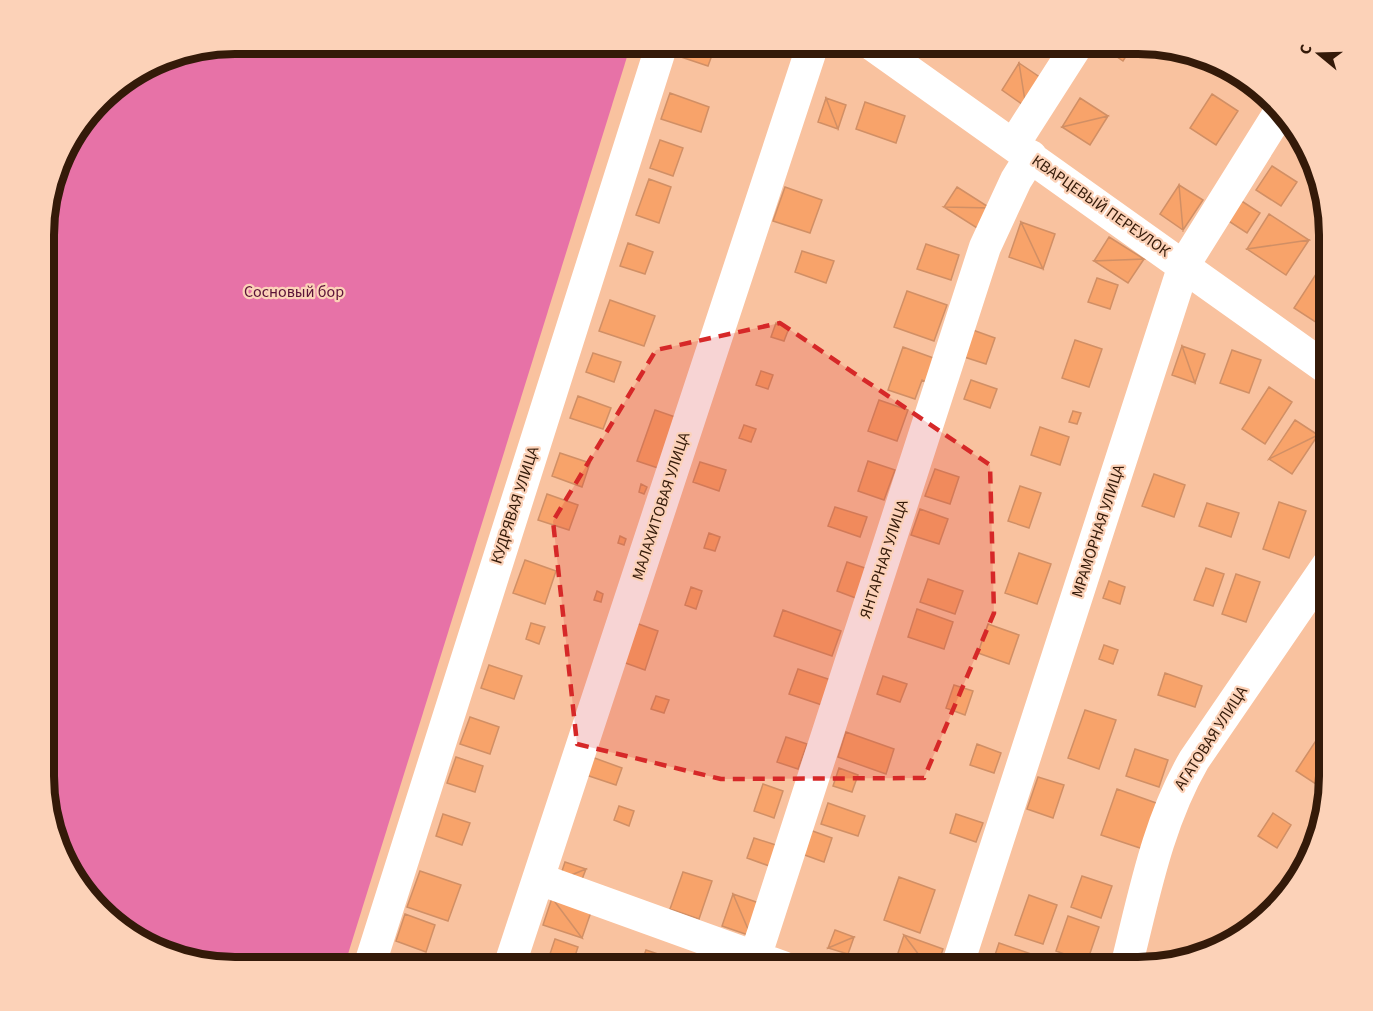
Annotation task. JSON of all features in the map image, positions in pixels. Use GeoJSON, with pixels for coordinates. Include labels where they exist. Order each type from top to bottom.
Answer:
{"type":"FeatureCollection","features":[{"type":"Feature","properties":{"kind":"street","name":"КУДРЯВАЯ УЛИЦА"},"geometry":{"type":"LineString","coordinates":[[372,957],[659,54]]}},
{"type":"Feature","properties":{"kind":"street","name":"МАЛАХИТОВАЯ УЛИЦА"},"geometry":{"type":"LineString","coordinates":[[512,957],[810,54]]}},
{"type":"Feature","properties":{"kind":"street","name":"КВАРЦЕВЫЙ ПЕРЕУЛОК"},"geometry":{"type":"LineString","coordinates":[[885,54],[1319,363]]}},
{"type":"Feature","properties":{"kind":"street","name":"ЯНТАРНАЯ УЛИЦА"},"geometry":{"type":"LineString","coordinates":[[765,957],[985,247],[1016,180],[1022,150],[1072,54]]}},
{"type":"Feature","properties":{"kind":"street","name":"МРАМОРНАЯ УЛИЦА"},"geometry":{"type":"LineString","coordinates":[[960,957],[1184,265],[1276,119]]}},
{"type":"Feature","properties":{"kind":"street","name":"АГАТОВАЯ УЛИЦА"},"geometry":{"type":"LineString","coordinates":[[1129,957],[1166,814],[1179,786],[1194,760],[1319,578]]}},
{"type":"Feature","properties":{"kind":"street"},"geometry":{"type":"LineString","coordinates":[[539,879],[745,957]]}},
{"type":"Feature","properties":{"kind":"highlighted area"},"geometry":{"type":"Polygon","coordinates":[[[780,323],[990,465],[994,613],[924,778],[721,779],[577,744],[553,521],[656,350],[780,323]]]}},
{"type":"Feature","properties":{"kind":"green space","name":"Сосновый бор"},"geometry":{"type":"Polygon","coordinates":[[[235,54],[628,54],[347,957],[223,957],[188,951],[144,933],[107,904],[78,867],[57,812],[54,788],[54,235],[60,188],[78,144],[99,116],[116,99],[144,78],[188,60],[211,56],[235,54]]]}},
{"type":"Feature","properties":{"kind":"building"},"geometry":{"type":"Polygon","coordinates":[[[682,54],[712,54],[708,66],[681,57],[682,54]]]}},
{"type":"Feature","properties":{"kind":"building"},"geometry":{"type":"Polygon","coordinates":[[[1113,54],[1128,54],[1123,61],[1113,54]]]}},
{"type":"Feature","properties":{"kind":"building"},"geometry":{"type":"Polygon","coordinates":[[[1019,63],[1026,107],[1002,90],[1019,63]]]}},
{"type":"Feature","properties":{"kind":"building"},"geometry":{"type":"Polygon","coordinates":[[[1019,63],[1044,80],[1026,107],[1019,63]]]}},
{"type":"Feature","properties":{"kind":"building"},"geometry":{"type":"Polygon","coordinates":[[[670,93],[709,107],[701,132],[661,119],[670,93]]]}},
{"type":"Feature","properties":{"kind":"building"},"geometry":{"type":"Polygon","coordinates":[[[1212,94],[1238,111],[1216,145],[1190,128],[1212,94]]]}},
{"type":"Feature","properties":{"kind":"building"},"geometry":{"type":"Polygon","coordinates":[[[826,98],[846,105],[838,129],[826,98]]]}},
{"type":"Feature","properties":{"kind":"building"},"geometry":{"type":"Polygon","coordinates":[[[826,98],[838,129],[818,122],[826,98]]]}},
{"type":"Feature","properties":{"kind":"building"},"geometry":{"type":"Polygon","coordinates":[[[1080,98],[1108,116],[1062,127],[1080,98]]]}},
{"type":"Feature","properties":{"kind":"building"},"geometry":{"type":"Polygon","coordinates":[[[865,102],[905,116],[896,143],[856,129],[865,102]]]}},
{"type":"Feature","properties":{"kind":"building"},"geometry":{"type":"Polygon","coordinates":[[[1108,116],[1090,145],[1062,127],[1108,116]]]}},
{"type":"Feature","properties":{"kind":"building"},"geometry":{"type":"Polygon","coordinates":[[[660,140],[683,148],[673,176],[650,168],[660,140]]]}},
{"type":"Feature","properties":{"kind":"building"},"geometry":{"type":"Polygon","coordinates":[[[1272,166],[1297,182],[1281,206],[1256,190],[1272,166]]]}},
{"type":"Feature","properties":{"kind":"building"},"geometry":{"type":"Polygon","coordinates":[[[649,179],[671,187],[659,223],[636,215],[649,179]]]}},
{"type":"Feature","properties":{"kind":"building"},"geometry":{"type":"Polygon","coordinates":[[[1179,185],[1183,230],[1160,214],[1179,185]]]}},
{"type":"Feature","properties":{"kind":"building"},"geometry":{"type":"Polygon","coordinates":[[[1179,185],[1203,200],[1183,230],[1179,185]]]}},
{"type":"Feature","properties":{"kind":"building"},"geometry":{"type":"Polygon","coordinates":[[[785,187],[822,200],[810,233],[773,221],[785,187]]]}},
{"type":"Feature","properties":{"kind":"building"},"geometry":{"type":"Polygon","coordinates":[[[957,187],[990,208],[944,207],[957,187]]]}},
{"type":"Feature","properties":{"kind":"building"},"geometry":{"type":"Polygon","coordinates":[[[1240,200],[1260,213],[1247,233],[1227,220],[1240,200]]]}},
{"type":"Feature","properties":{"kind":"building"},"geometry":{"type":"Polygon","coordinates":[[[944,207],[990,208],[977,228],[944,207]]]}},
{"type":"Feature","properties":{"kind":"building"},"geometry":{"type":"Polygon","coordinates":[[[1269,214],[1309,240],[1247,249],[1269,214]]]}},
{"type":"Feature","properties":{"kind":"building"},"geometry":{"type":"Polygon","coordinates":[[[1021,222],[1055,234],[1043,269],[1021,222]]]}},
{"type":"Feature","properties":{"kind":"building"},"geometry":{"type":"Polygon","coordinates":[[[1021,222],[1043,269],[1009,257],[1021,222]]]}},
{"type":"Feature","properties":{"kind":"building"},"geometry":{"type":"Polygon","coordinates":[[[1109,237],[1144,259],[1094,261],[1109,237]]]}},
{"type":"Feature","properties":{"kind":"building"},"geometry":{"type":"Polygon","coordinates":[[[1309,240],[1286,275],[1247,249],[1309,240]]]}},
{"type":"Feature","properties":{"kind":"building"},"geometry":{"type":"Polygon","coordinates":[[[628,243],[653,252],[645,274],[620,266],[628,243]]]}},
{"type":"Feature","properties":{"kind":"building"},"geometry":{"type":"Polygon","coordinates":[[[926,244],[959,255],[951,280],[917,269],[926,244]]]}},
{"type":"Feature","properties":{"kind":"building"},"geometry":{"type":"Polygon","coordinates":[[[802,251],[834,261],[826,283],[795,272],[802,251]]]}},
{"type":"Feature","properties":{"kind":"building"},"geometry":{"type":"Polygon","coordinates":[[[1144,259],[1128,283],[1094,261],[1144,259]]]}},
{"type":"Feature","properties":{"kind":"building"},"geometry":{"type":"Polygon","coordinates":[[[1318,271],[1319,320],[1317,323],[1318,271]]]}},
{"type":"Feature","properties":{"kind":"building"},"geometry":{"type":"Polygon","coordinates":[[[1318,271],[1317,323],[1294,308],[1318,271]]]}},
{"type":"Feature","properties":{"kind":"building"},"geometry":{"type":"Polygon","coordinates":[[[1097,278],[1118,285],[1110,309],[1088,302],[1097,278]]]}},
{"type":"Feature","properties":{"kind":"building"},"geometry":{"type":"Polygon","coordinates":[[[907,291],[947,305],[934,341],[894,327],[907,291]]]}},
{"type":"Feature","properties":{"kind":"building"},"geometry":{"type":"Polygon","coordinates":[[[610,300],[655,316],[644,346],[599,331],[610,300]]]}},
{"type":"Feature","properties":{"kind":"building"},"geometry":{"type":"Polygon","coordinates":[[[776,323],[789,328],[784,341],[771,337],[776,323]]]}},
{"type":"Feature","properties":{"kind":"building"},"geometry":{"type":"Polygon","coordinates":[[[970,329],[995,338],[986,364],[961,356],[970,329]]]}},
{"type":"Feature","properties":{"kind":"building"},"geometry":{"type":"Polygon","coordinates":[[[1075,340],[1102,349],[1089,387],[1062,378],[1075,340]]]}},
{"type":"Feature","properties":{"kind":"building"},"geometry":{"type":"Polygon","coordinates":[[[1182,346],[1195,383],[1172,375],[1182,346]]]}},
{"type":"Feature","properties":{"kind":"building"},"geometry":{"type":"Polygon","coordinates":[[[1182,346],[1205,354],[1195,383],[1182,346]]]}},
{"type":"Feature","properties":{"kind":"building"},"geometry":{"type":"Polygon","coordinates":[[[903,347],[939,360],[931,384],[922,380],[915,399],[888,390],[903,347]]]}},
{"type":"Feature","properties":{"kind":"building"},"geometry":{"type":"Polygon","coordinates":[[[1232,350],[1261,360],[1249,393],[1220,383],[1232,350]]]}},
{"type":"Feature","properties":{"kind":"building"},"geometry":{"type":"Polygon","coordinates":[[[593,353],[621,362],[614,382],[586,372],[593,353]]]}},
{"type":"Feature","properties":{"kind":"building"},"geometry":{"type":"Polygon","coordinates":[[[761,371],[773,375],[768,389],[756,385],[761,371]]]}},
{"type":"Feature","properties":{"kind":"building"},"geometry":{"type":"Polygon","coordinates":[[[971,380],[997,389],[990,408],[964,399],[971,380]]]}},
{"type":"Feature","properties":{"kind":"building"},"geometry":{"type":"Polygon","coordinates":[[[1269,387],[1292,402],[1265,444],[1242,429],[1269,387]]]}},
{"type":"Feature","properties":{"kind":"building"},"geometry":{"type":"Polygon","coordinates":[[[578,396],[611,408],[603,429],[570,418],[578,396]]]}},
{"type":"Feature","properties":{"kind":"building"},"geometry":{"type":"Polygon","coordinates":[[[879,400],[908,410],[897,441],[868,431],[879,400]]]}},
{"type":"Feature","properties":{"kind":"building"},"geometry":{"type":"Polygon","coordinates":[[[655,410],[678,418],[661,469],[637,461],[655,410]]]}},
{"type":"Feature","properties":{"kind":"building"},"geometry":{"type":"Polygon","coordinates":[[[1073,411],[1081,413],[1077,424],[1069,422],[1073,411]]]}},
{"type":"Feature","properties":{"kind":"building"},"geometry":{"type":"Polygon","coordinates":[[[1295,420],[1318,435],[1269,459],[1295,420]]]}},
{"type":"Feature","properties":{"kind":"building"},"geometry":{"type":"Polygon","coordinates":[[[744,425],[756,429],[751,442],[739,438],[744,425]]]}},
{"type":"Feature","properties":{"kind":"building"},"geometry":{"type":"Polygon","coordinates":[[[1040,427],[1069,437],[1060,465],[1031,455],[1040,427]]]}},
{"type":"Feature","properties":{"kind":"building"},"geometry":{"type":"Polygon","coordinates":[[[1318,435],[1292,474],[1269,459],[1318,435]]]}},
{"type":"Feature","properties":{"kind":"building"},"geometry":{"type":"Polygon","coordinates":[[[560,453],[590,463],[582,487],[552,476],[560,453]]]}},
{"type":"Feature","properties":{"kind":"building"},"geometry":{"type":"Polygon","coordinates":[[[868,461],[895,470],[884,500],[858,491],[868,461]]]}},
{"type":"Feature","properties":{"kind":"building"},"geometry":{"type":"Polygon","coordinates":[[[700,462],[726,470],[719,491],[693,482],[700,462]]]}},
{"type":"Feature","properties":{"kind":"building"},"geometry":{"type":"Polygon","coordinates":[[[935,469],[959,477],[950,504],[925,496],[935,469]]]}},
{"type":"Feature","properties":{"kind":"building"},"geometry":{"type":"Polygon","coordinates":[[[1154,474],[1185,485],[1174,517],[1142,506],[1154,474]]]}},
{"type":"Feature","properties":{"kind":"building"},"geometry":{"type":"Polygon","coordinates":[[[641,484],[647,487],[644,494],[639,492],[641,484]]]}},
{"type":"Feature","properties":{"kind":"building"},"geometry":{"type":"Polygon","coordinates":[[[1020,486],[1041,493],[1029,528],[1008,521],[1020,486]]]}},
{"type":"Feature","properties":{"kind":"building"},"geometry":{"type":"Polygon","coordinates":[[[547,494],[578,505],[569,530],[538,520],[547,494]]]}},
{"type":"Feature","properties":{"kind":"building"},"geometry":{"type":"Polygon","coordinates":[[[1279,502],[1306,511],[1289,558],[1263,549],[1279,502]]]}},
{"type":"Feature","properties":{"kind":"building"},"geometry":{"type":"Polygon","coordinates":[[[1207,503],[1239,513],[1231,537],[1199,526],[1207,503]]]}},
{"type":"Feature","properties":{"kind":"building"},"geometry":{"type":"Polygon","coordinates":[[[835,507],[867,517],[860,537],[828,526],[835,507]]]}},
{"type":"Feature","properties":{"kind":"building"},"geometry":{"type":"Polygon","coordinates":[[[920,509],[948,519],[939,544],[911,535],[920,509]]]}},
{"type":"Feature","properties":{"kind":"building"},"geometry":{"type":"Polygon","coordinates":[[[709,533],[720,537],[715,551],[704,548],[709,533]]]}},
{"type":"Feature","properties":{"kind":"building"},"geometry":{"type":"Polygon","coordinates":[[[620,536],[626,539],[624,545],[618,543],[620,536]]]}},
{"type":"Feature","properties":{"kind":"building"},"geometry":{"type":"Polygon","coordinates":[[[1019,553],[1051,564],[1037,604],[1005,593],[1019,553]]]}},
{"type":"Feature","properties":{"kind":"building"},"geometry":{"type":"Polygon","coordinates":[[[525,560],[556,571],[545,604],[513,593],[525,560]]]}},
{"type":"Feature","properties":{"kind":"building"},"geometry":{"type":"Polygon","coordinates":[[[847,562],[871,570],[861,600],[837,591],[847,562]]]}},
{"type":"Feature","properties":{"kind":"building"},"geometry":{"type":"Polygon","coordinates":[[[1206,568],[1224,574],[1213,606],[1194,600],[1206,568]]]}},
{"type":"Feature","properties":{"kind":"building"},"geometry":{"type":"Polygon","coordinates":[[[1236,574],[1260,582],[1246,622],[1222,614],[1236,574]]]}},
{"type":"Feature","properties":{"kind":"building"},"geometry":{"type":"Polygon","coordinates":[[[928,579],[963,591],[955,614],[920,602],[928,579]]]}},
{"type":"Feature","properties":{"kind":"building"},"geometry":{"type":"Polygon","coordinates":[[[1109,581],[1125,587],[1120,604],[1103,598],[1109,581]]]}},
{"type":"Feature","properties":{"kind":"building"},"geometry":{"type":"Polygon","coordinates":[[[691,587],[702,591],[696,609],[685,605],[691,587]]]}},
{"type":"Feature","properties":{"kind":"building"},"geometry":{"type":"Polygon","coordinates":[[[597,591],[603,594],[601,602],[594,600],[597,591]]]}},
{"type":"Feature","properties":{"kind":"building"},"geometry":{"type":"Polygon","coordinates":[[[917,609],[953,622],[944,649],[908,637],[917,609]]]}},
{"type":"Feature","properties":{"kind":"building"},"geometry":{"type":"Polygon","coordinates":[[[783,610],[841,631],[832,656],[774,636],[783,610]]]}},
{"type":"Feature","properties":{"kind":"building"},"geometry":{"type":"Polygon","coordinates":[[[633,622],[658,631],[645,670],[620,661],[633,622]]]}},
{"type":"Feature","properties":{"kind":"building"},"geometry":{"type":"Polygon","coordinates":[[[531,623],[545,627],[539,644],[526,639],[531,623]]]}},
{"type":"Feature","properties":{"kind":"building"},"geometry":{"type":"Polygon","coordinates":[[[988,624],[1019,635],[1009,664],[978,653],[988,624]]]}},
{"type":"Feature","properties":{"kind":"building"},"geometry":{"type":"Polygon","coordinates":[[[1104,645],[1118,650],[1113,664],[1099,659],[1104,645]]]}},
{"type":"Feature","properties":{"kind":"building"},"geometry":{"type":"Polygon","coordinates":[[[489,665],[522,676],[514,699],[481,688],[489,665]]]}},
{"type":"Feature","properties":{"kind":"building"},"geometry":{"type":"Polygon","coordinates":[[[798,669],[834,681],[825,706],[789,694],[798,669]]]}},
{"type":"Feature","properties":{"kind":"building"},"geometry":{"type":"Polygon","coordinates":[[[1165,673],[1202,686],[1195,707],[1158,695],[1165,673]]]}},
{"type":"Feature","properties":{"kind":"building"},"geometry":{"type":"Polygon","coordinates":[[[883,676],[907,684],[900,702],[877,694],[883,676]]]}},
{"type":"Feature","properties":{"kind":"building"},"geometry":{"type":"Polygon","coordinates":[[[954,685],[973,691],[965,715],[946,708],[954,685]]]}},
{"type":"Feature","properties":{"kind":"building"},"geometry":{"type":"Polygon","coordinates":[[[656,696],[669,700],[664,713],[651,709],[656,696]]]}},
{"type":"Feature","properties":{"kind":"building"},"geometry":{"type":"Polygon","coordinates":[[[1085,710],[1116,720],[1099,769],[1068,758],[1085,710]]]}},
{"type":"Feature","properties":{"kind":"building"},"geometry":{"type":"Polygon","coordinates":[[[470,717],[499,727],[490,754],[460,744],[470,717]]]}},
{"type":"Feature","properties":{"kind":"building"},"geometry":{"type":"Polygon","coordinates":[[[846,732],[894,749],[886,774],[838,757],[846,732]]]}},
{"type":"Feature","properties":{"kind":"building"},"geometry":{"type":"Polygon","coordinates":[[[1319,736],[1319,786],[1296,771],[1319,736]]]}},
{"type":"Feature","properties":{"kind":"building"},"geometry":{"type":"Polygon","coordinates":[[[786,737],[807,744],[798,769],[777,762],[786,737]]]}},
{"type":"Feature","properties":{"kind":"building"},"geometry":{"type":"Polygon","coordinates":[[[977,744],[1001,753],[994,773],[970,765],[977,744]]]}},
{"type":"Feature","properties":{"kind":"building"},"geometry":{"type":"Polygon","coordinates":[[[1135,749],[1168,760],[1159,787],[1126,776],[1135,749]]]}},
{"type":"Feature","properties":{"kind":"building"},"geometry":{"type":"Polygon","coordinates":[[[589,756],[622,768],[616,785],[583,774],[589,756]]]}},
{"type":"Feature","properties":{"kind":"building"},"geometry":{"type":"Polygon","coordinates":[[[456,757],[483,766],[475,792],[447,783],[456,757]]]}},
{"type":"Feature","properties":{"kind":"building"},"geometry":{"type":"Polygon","coordinates":[[[839,768],[858,775],[852,792],[833,786],[839,768]]]}},
{"type":"Feature","properties":{"kind":"building"},"geometry":{"type":"Polygon","coordinates":[[[1038,777],[1064,785],[1053,818],[1027,809],[1038,777]]]}},
{"type":"Feature","properties":{"kind":"building"},"geometry":{"type":"Polygon","coordinates":[[[763,784],[783,791],[774,818],[754,811],[763,784]]]}},
{"type":"Feature","properties":{"kind":"building"},"geometry":{"type":"Polygon","coordinates":[[[1117,789],[1159,804],[1143,849],[1101,835],[1117,789]]]}},
{"type":"Feature","properties":{"kind":"building"},"geometry":{"type":"Polygon","coordinates":[[[828,803],[865,816],[858,836],[821,824],[828,803]]]}},
{"type":"Feature","properties":{"kind":"building"},"geometry":{"type":"Polygon","coordinates":[[[619,806],[634,811],[629,826],[614,820],[619,806]]]}},
{"type":"Feature","properties":{"kind":"building"},"geometry":{"type":"Polygon","coordinates":[[[1273,813],[1291,825],[1277,848],[1258,836],[1273,813]]]}},
{"type":"Feature","properties":{"kind":"building"},"geometry":{"type":"Polygon","coordinates":[[[443,814],[470,823],[462,845],[436,836],[443,814]]]}},
{"type":"Feature","properties":{"kind":"building"},"geometry":{"type":"Polygon","coordinates":[[[956,814],[983,823],[976,842],[950,833],[956,814]]]}},
{"type":"Feature","properties":{"kind":"building"},"geometry":{"type":"Polygon","coordinates":[[[807,829],[832,838],[824,862],[799,853],[807,829]]]}},
{"type":"Feature","properties":{"kind":"building"},"geometry":{"type":"Polygon","coordinates":[[[754,838],[779,846],[772,867],[747,858],[754,838]]]}},
{"type":"Feature","properties":{"kind":"building"},"geometry":{"type":"Polygon","coordinates":[[[565,862],[586,869],[559,880],[565,862]]]}},
{"type":"Feature","properties":{"kind":"building"},"geometry":{"type":"Polygon","coordinates":[[[586,869],[579,887],[559,880],[586,869]]]}},
{"type":"Feature","properties":{"kind":"building"},"geometry":{"type":"Polygon","coordinates":[[[420,871],[461,885],[448,921],[407,907],[420,871]]]}},
{"type":"Feature","properties":{"kind":"building"},"geometry":{"type":"Polygon","coordinates":[[[683,872],[712,881],[699,919],[670,909],[683,872]]]}},
{"type":"Feature","properties":{"kind":"building"},"geometry":{"type":"Polygon","coordinates":[[[1082,876],[1112,886],[1101,918],[1071,907],[1082,876]]]}},
{"type":"Feature","properties":{"kind":"building"},"geometry":{"type":"Polygon","coordinates":[[[899,877],[935,890],[920,933],[884,920],[899,877]]]}},
{"type":"Feature","properties":{"kind":"building"},"geometry":{"type":"Polygon","coordinates":[[[733,894],[751,936],[722,926],[733,894]]]}},
{"type":"Feature","properties":{"kind":"building"},"geometry":{"type":"Polygon","coordinates":[[[733,894],[762,904],[751,936],[733,894]]]}},
{"type":"Feature","properties":{"kind":"building"},"geometry":{"type":"Polygon","coordinates":[[[1029,895],[1057,905],[1043,944],[1015,935],[1029,895]]]}},
{"type":"Feature","properties":{"kind":"building"},"geometry":{"type":"Polygon","coordinates":[[[552,898],[591,912],[582,938],[552,898]]]}},
{"type":"Feature","properties":{"kind":"building"},"geometry":{"type":"Polygon","coordinates":[[[552,898],[582,938],[543,925],[552,898]]]}},
{"type":"Feature","properties":{"kind":"building"},"geometry":{"type":"Polygon","coordinates":[[[405,914],[435,925],[426,952],[396,941],[405,914]]]}},
{"type":"Feature","properties":{"kind":"building"},"geometry":{"type":"Polygon","coordinates":[[[1068,916],[1099,927],[1089,957],[1073,957],[1056,951],[1068,916]]]}},
{"type":"Feature","properties":{"kind":"building"},"geometry":{"type":"Polygon","coordinates":[[[835,930],[854,937],[828,948],[835,930]]]}},
{"type":"Feature","properties":{"kind":"building"},"geometry":{"type":"Polygon","coordinates":[[[904,935],[920,957],[897,957],[904,935]]]}},
{"type":"Feature","properties":{"kind":"building"},"geometry":{"type":"Polygon","coordinates":[[[904,935],[943,949],[940,957],[920,957],[904,935]]]}},
{"type":"Feature","properties":{"kind":"building"},"geometry":{"type":"Polygon","coordinates":[[[854,937],[848,954],[828,948],[854,937]]]}},
{"type":"Feature","properties":{"kind":"building"},"geometry":{"type":"Polygon","coordinates":[[[555,939],[578,947],[575,957],[549,957],[555,939]]]}},
{"type":"Feature","properties":{"kind":"building"},"geometry":{"type":"Polygon","coordinates":[[[999,943],[1040,957],[994,957],[999,943]]]}},
{"type":"Feature","properties":{"kind":"building"},"geometry":{"type":"Polygon","coordinates":[[[646,950],[667,957],[644,957],[646,950]]]}}]}
